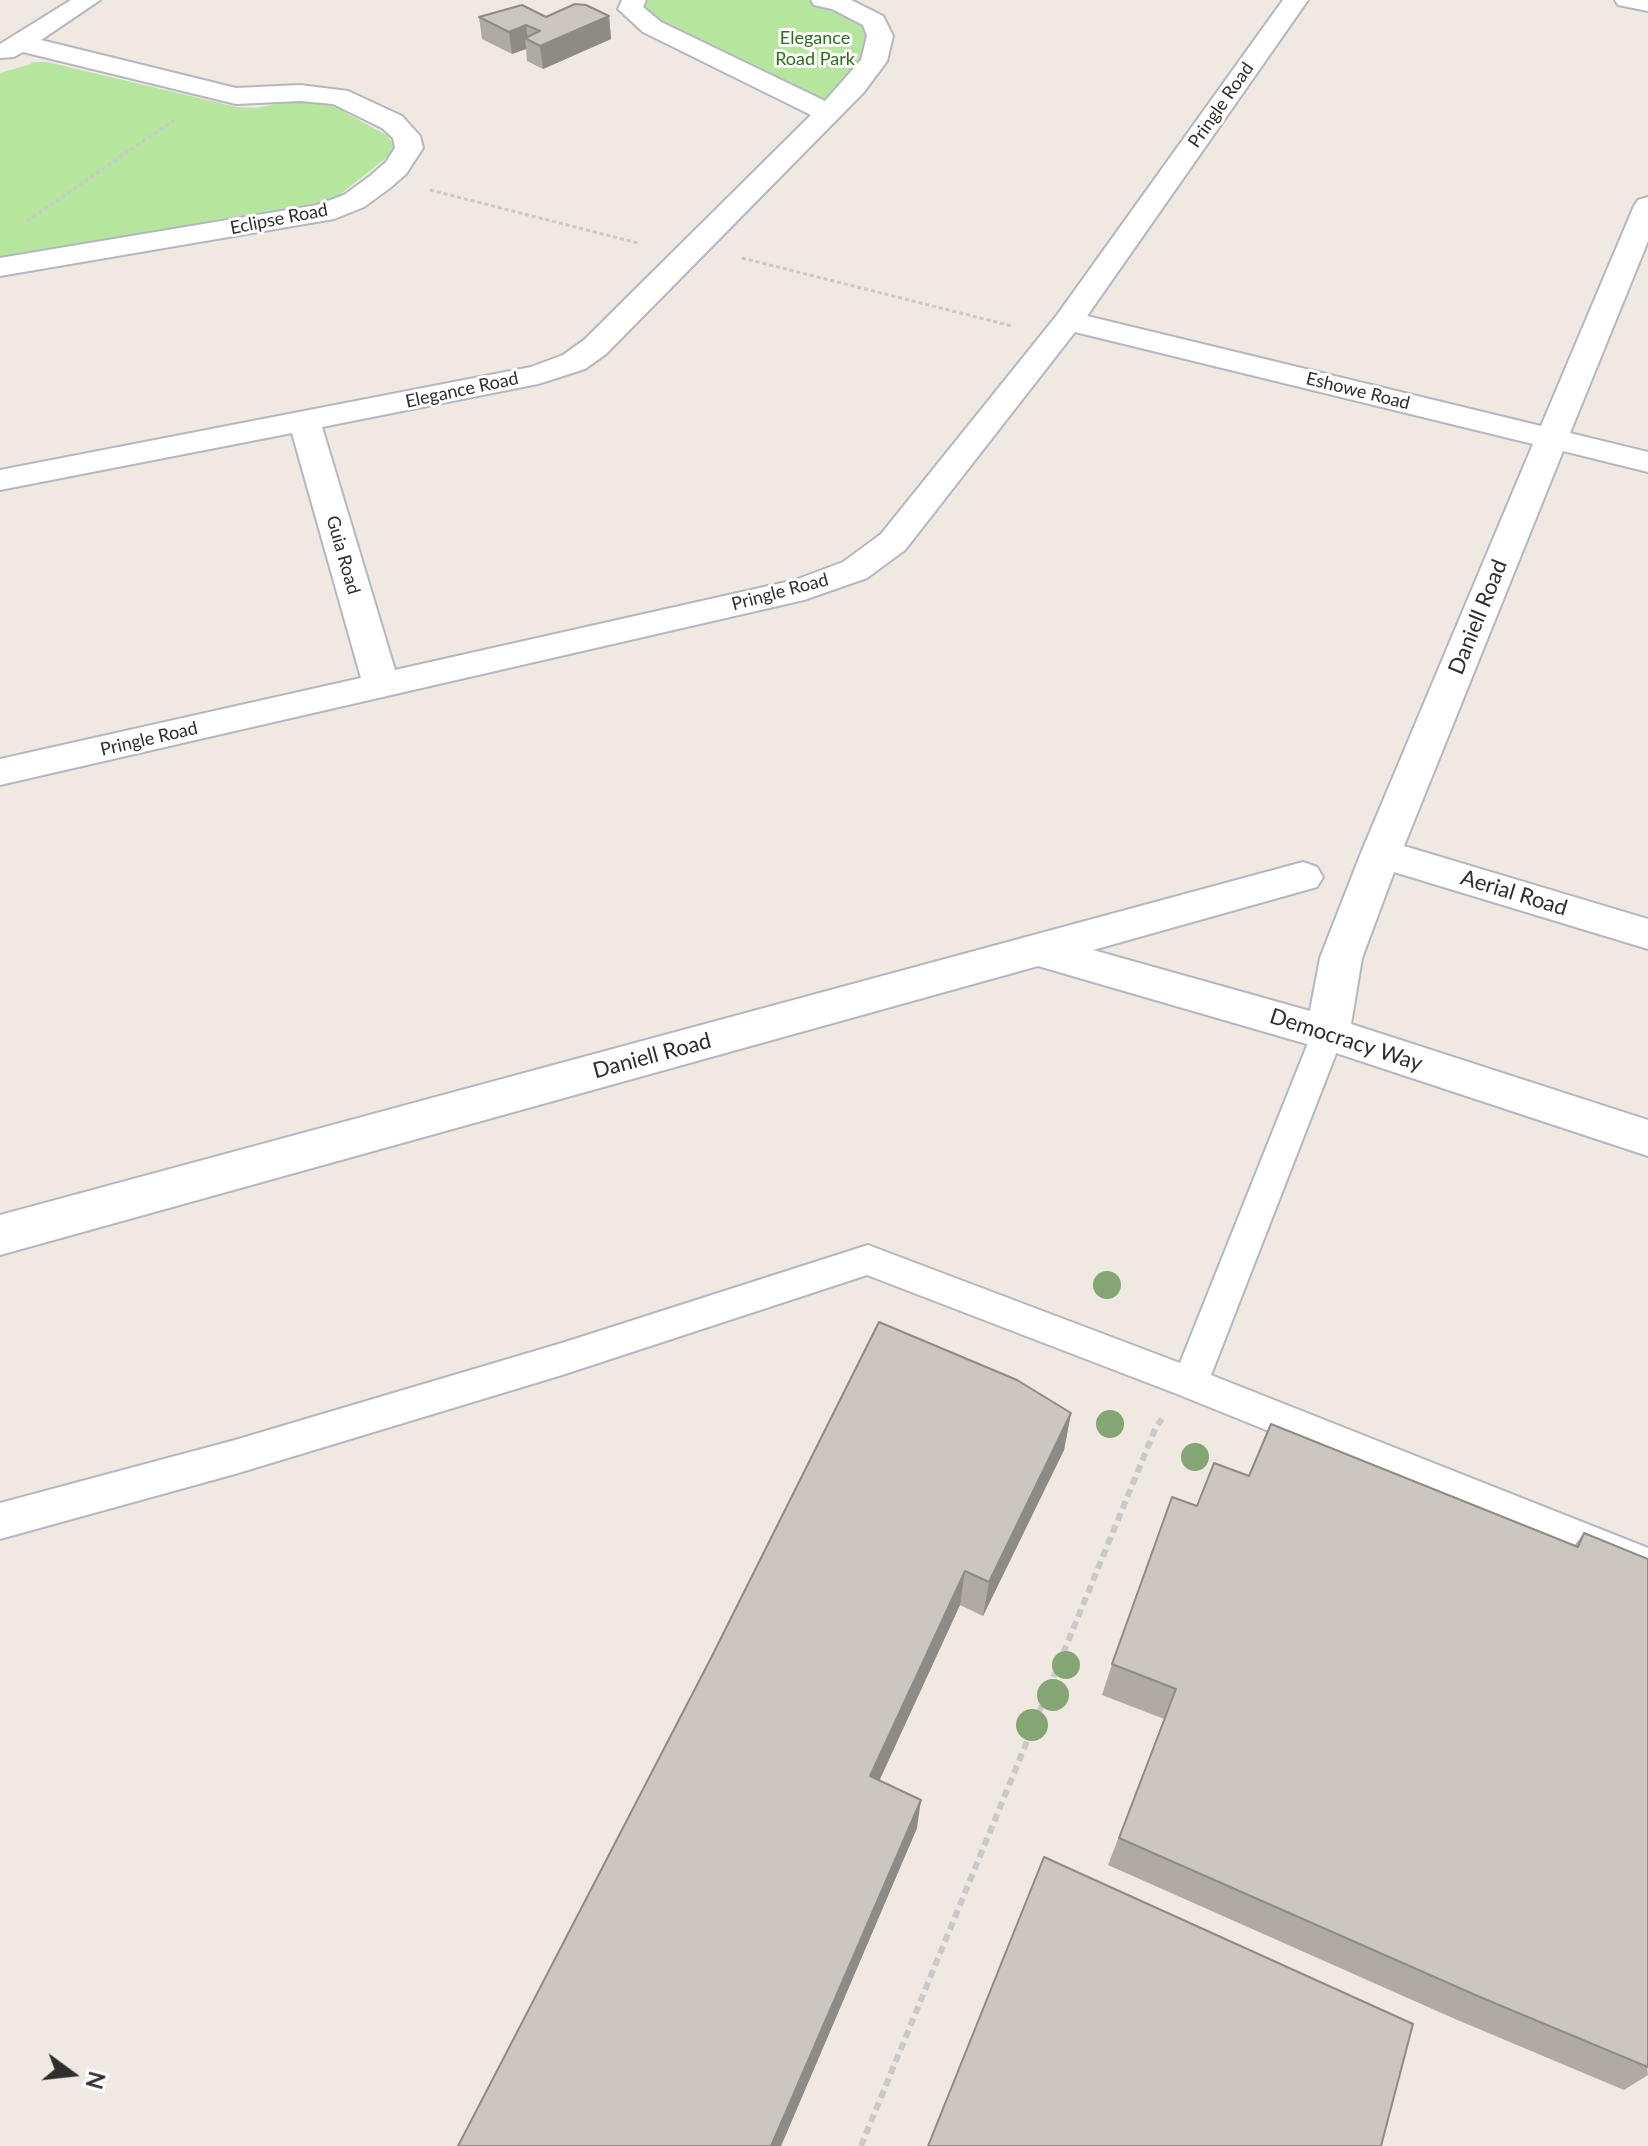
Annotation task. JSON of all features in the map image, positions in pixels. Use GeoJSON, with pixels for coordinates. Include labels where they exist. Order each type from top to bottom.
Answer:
{"type":"FeatureCollection","features":[{"type":"Feature","properties":{"kind":"street","name":"Eclipse Road"},"geometry":{"type":"LineString","coordinates":[[10,49],[88,0]]}},
{"type":"Feature","properties":{"kind":"street"},"geometry":{"type":"LineString","coordinates":[[634,0],[630,9],[652,27],[826,112]]}},
{"type":"Feature","properties":{"kind":"street","name":"Elegance Road"},"geometry":{"type":"LineString","coordinates":[[0,480],[305,423],[538,375],[574,362],[595,347],[855,86],[874,61],[880,36],[874,21],[840,4],[823,0]]}},
{"type":"Feature","properties":{"kind":"street","name":"Pringle Road"},"geometry":{"type":"LineString","coordinates":[[0,772],[804,589],[855,570],[893,542],[1061,329],[1296,0]]}},
{"type":"Feature","properties":{"kind":"street"},"geometry":{"type":"LineString","coordinates":[[1627,0],[1648,4]]}},
{"type":"Feature","properties":{"kind":"street","name":"Eclipse Road"},"geometry":{"type":"LineString","coordinates":[[0,267],[324,213],[354,201],[384,178],[409,148],[406,136],[392,122],[353,102],[325,94],[247,97],[10,49]]}},
{"type":"Feature","properties":{"kind":"street","name":"Daniell Road"},"geometry":{"type":"LineString","coordinates":[[1328,1033],[1341,958],[1381,853],[1648,206]]}},
{"type":"Feature","properties":{"kind":"street","name":"Eshowe Road"},"geometry":{"type":"LineString","coordinates":[[1061,329],[1648,462]]}},
{"type":"Feature","properties":{"kind":"street","name":"Guia Road"},"geometry":{"type":"LineString","coordinates":[[305,423],[382,687]]}},
{"type":"Feature","properties":{"kind":"street","name":"Aerial Road"},"geometry":{"type":"LineString","coordinates":[[1381,853],[1648,934]]}},
{"type":"Feature","properties":{"kind":"street","name":"Daniell Road"},"geometry":{"type":"LineString","coordinates":[[0,1235],[1303,877]]}},
{"type":"Feature","properties":{"kind":"street","name":"Democracy Way"},"geometry":{"type":"LineString","coordinates":[[1041,951],[1328,1033],[1648,1138]]}},
{"type":"Feature","properties":{"kind":"lane"},"geometry":{"type":"LineString","coordinates":[[1190,1383],[1328,1033]]}},
{"type":"Feature","properties":{"kind":"lane"},"geometry":{"type":"LineString","coordinates":[[0,1521],[235,1457],[562,1359],[868,1260],[1190,1383],[1648,1566]]}},
{"type":"Feature","properties":{"kind":"path"},"geometry":{"type":"LineString","coordinates":[[790,94],[802,86],[807,32]]}},
{"type":"Feature","properties":{"kind":"path"},"geometry":{"type":"LineString","coordinates":[[25,222],[214,92]]}},
{"type":"Feature","properties":{"kind":"path"},"geometry":{"type":"LineString","coordinates":[[384,178],[690,251],[1061,329]]}},
{"type":"Feature","properties":{"kind":"path"},"geometry":{"type":"LineString","coordinates":[[861,2146],[1156,1427],[1190,1383]]}},
{"type":"Feature","properties":{"kind":"green space","name":"Elegance Road Park"},"geometry":{"type":"Polygon","coordinates":[[[639,0],[815,0],[869,22],[870,60],[826,107],[657,27],[636,3],[639,0]]]}},
{"type":"Feature","properties":{"kind":"green space"},"geometry":{"type":"Polygon","coordinates":[[[32,62],[47,62],[237,107],[256,108],[295,100],[330,104],[388,136],[396,150],[333,200],[0,258],[0,73],[32,62]]]}},
{"type":"Feature","properties":{"kind":"building"},"geometry":{"type":"Polygon","coordinates":[[[575,4],[586,5],[609,16],[540,46],[525,38],[540,31],[526,25],[509,32],[479,17],[522,5],[546,17],[575,4]]]}},
{"type":"Feature","properties":{"kind":"building"},"geometry":{"type":"Polygon","coordinates":[[[879,1322],[1017,1380],[1071,1413],[989,1582],[965,1571],[870,1776],[921,1800],[771,2146],[458,2146],[711,1658],[879,1322]]]}},
{"type":"Feature","properties":{"kind":"building"},"geometry":{"type":"Polygon","coordinates":[[[1271,1424],[1578,1547],[1584,1533],[1648,1559],[1648,2067],[1480,1997],[1119,1838],[1176,1689],[1112,1664],[1172,1497],[1197,1506],[1214,1463],[1249,1476],[1271,1424]]]}},
{"type":"Feature","properties":{"kind":"building"},"geometry":{"type":"Polygon","coordinates":[[[1044,1857],[1413,2024],[1381,2146],[928,2146],[1044,1857]]]}}]}
